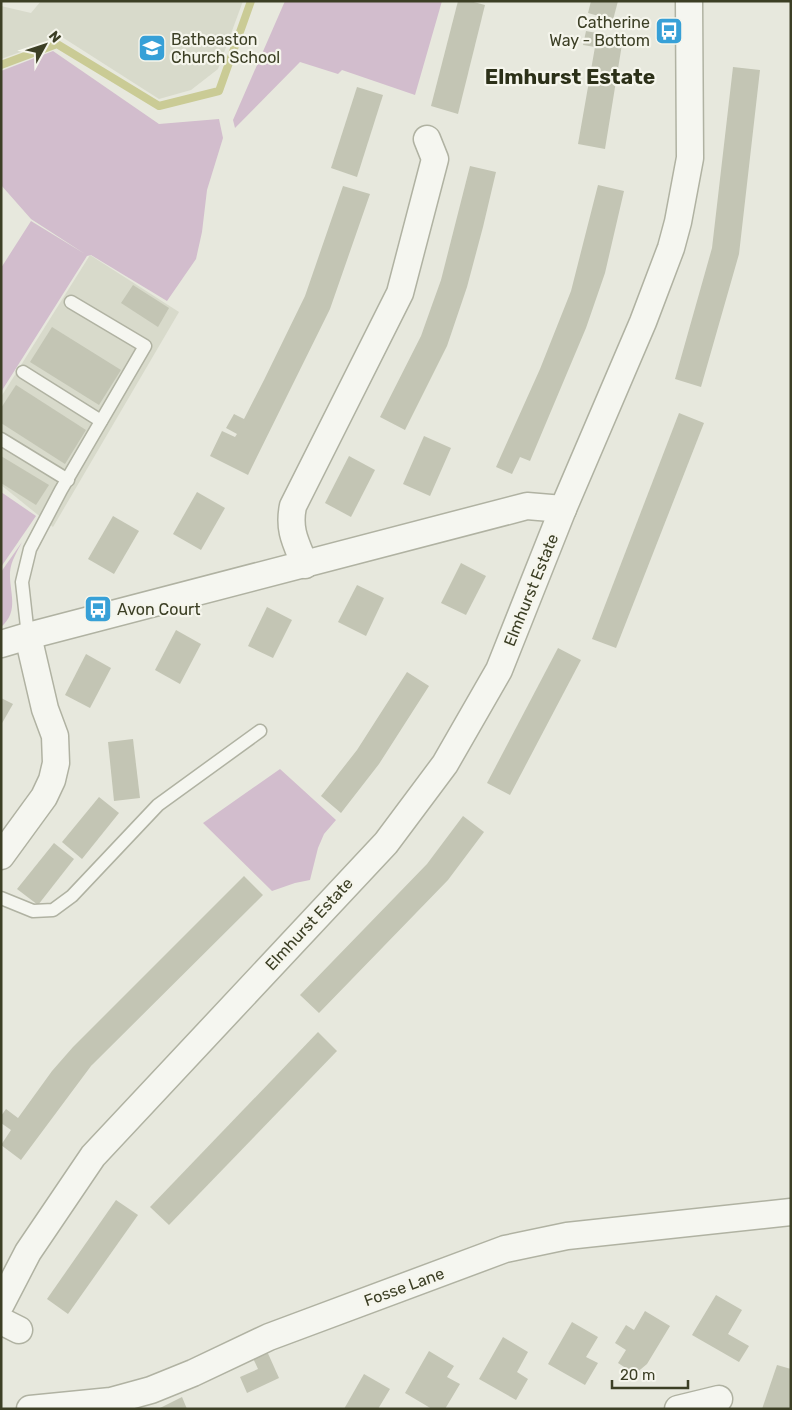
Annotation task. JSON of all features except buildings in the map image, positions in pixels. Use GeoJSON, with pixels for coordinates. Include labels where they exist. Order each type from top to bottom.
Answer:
{"type":"FeatureCollection","features":[{"type":"Feature","properties":{"kind":"street","name":"Elmhurst Estate"},"geometry":{"type":"LineString","coordinates":[[1,1304],[28,1252],[93,1156],[386,843],[446,764],[499,670],[563,509],[643,322],[671,248],[690,158],[689,1]]}},
{"type":"Feature","properties":{"kind":"street"},"geometry":{"type":"LineString","coordinates":[[305,564],[293,536],[290,520],[293,506],[400,293],[435,159],[426,139]]}},
{"type":"Feature","properties":{"kind":"street","name":"Elmhurst Estate"},"geometry":{"type":"LineString","coordinates":[[1,644],[527,506],[563,509]]}},
{"type":"Feature","properties":{"kind":"street"},"geometry":{"type":"LineString","coordinates":[[1,856],[44,797],[52,780],[56,763],[55,736],[45,709],[28,636]]}},
{"type":"Feature","properties":{"kind":"street","name":"Fosse Lane"},"geometry":{"type":"LineString","coordinates":[[30,1409],[111,1401],[151,1390],[269,1337],[505,1249],[567,1236],[791,1212]]}},
{"type":"Feature","properties":{"kind":"street"},"geometry":{"type":"LineString","coordinates":[[678,1409],[720,1399]]}},
{"type":"Feature","properties":{"kind":"lane"},"geometry":{"type":"LineString","coordinates":[[28,636],[22,582],[30,548],[145,346],[71,302]]}},
{"type":"Feature","properties":{"kind":"lane"},"geometry":{"type":"LineString","coordinates":[[23,372],[101,422]]}},
{"type":"Feature","properties":{"kind":"lane"},"geometry":{"type":"LineString","coordinates":[[1,439],[68,480]]}},
{"type":"Feature","properties":{"kind":"lane"},"geometry":{"type":"LineString","coordinates":[[1,898],[33,911],[53,910],[72,896],[158,805],[260,732]]}},
{"type":"Feature","properties":{"kind":"shaded area","name":"Batheaston Church School"},"geometry":{"type":"Polygon","coordinates":[[[41,1],[243,1],[218,69],[191,90],[159,99],[62,37],[1,59],[1,6],[31,13],[41,1]]]}},
{"type":"Feature","properties":{"kind":"shaded area"},"geometry":{"type":"Polygon","coordinates":[[[285,1],[442,1],[415,95],[342,70],[338,74],[300,62],[235,128],[233,120],[285,1]]]}},
{"type":"Feature","properties":{"kind":"shaded area"},"geometry":{"type":"Polygon","coordinates":[[[53,51],[159,124],[219,119],[223,138],[207,190],[202,232],[196,259],[167,301],[91,255],[87,256],[1,392],[1,268],[31,221],[85,254],[31,219],[1,185],[1,71],[53,51]]]}},
{"type":"Feature","properties":{"kind":"shaded area"},"geometry":{"type":"Polygon","coordinates":[[[90,255],[179,312],[53,527],[1,485],[1,397],[90,255]]]}},
{"type":"Feature","properties":{"kind":"shaded area"},"geometry":{"type":"Polygon","coordinates":[[[1,492],[36,516],[1,567],[1,492]]]}},
{"type":"Feature","properties":{"kind":"shaded area"},"geometry":{"type":"Polygon","coordinates":[[[22,542],[14,557],[10,572],[12,608],[7,621],[1,627],[1,572],[22,542]]]}},
{"type":"Feature","properties":{"kind":"shaded area"},"geometry":{"type":"Polygon","coordinates":[[[280,769],[336,820],[324,834],[318,848],[310,880],[272,891],[203,823],[280,769]]]}},
{"type":"Feature","properties":{"kind":"waterway"},"geometry":{"type":"LineString","coordinates":[[1,65],[57,44],[159,106],[219,91],[251,1]]}},
{"type":"Feature","properties":{"kind":"place","name":"Catherine Way - Bottom"},"geometry":{"type":"Point","coordinates":[669,31]}},
{"type":"Feature","properties":{"kind":"place","name":"Batheaston Church School"},"geometry":{"type":"Point","coordinates":[152,48]}},
{"type":"Feature","properties":{"kind":"place","name":"Avon Court"},"geometry":{"type":"Point","coordinates":[98,609]}},
{"type":"Feature","properties":{"kind":"district","name":"Elmhurst Estate"},"geometry":{"type":"Point","coordinates":[570,76]}}]}
